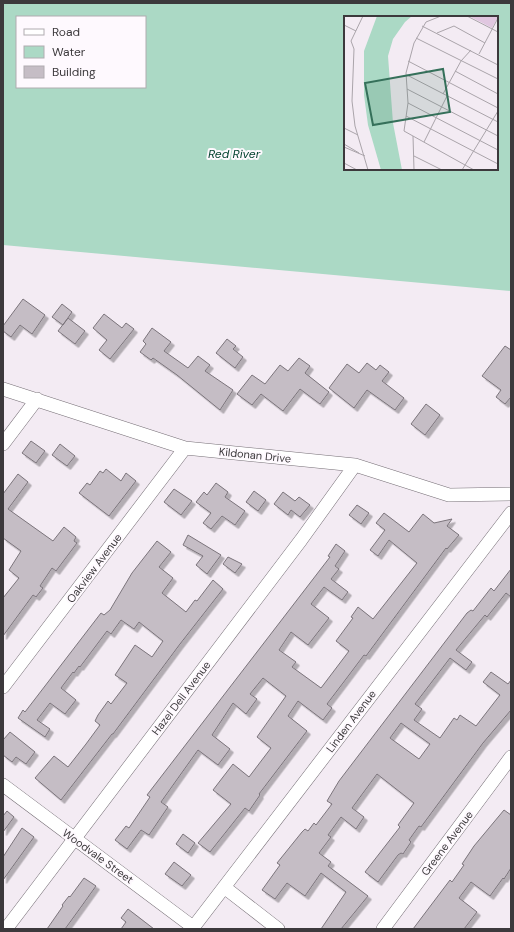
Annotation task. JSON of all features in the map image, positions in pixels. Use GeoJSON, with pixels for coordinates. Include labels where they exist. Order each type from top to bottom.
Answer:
{"type":"FeatureCollection","features":[{"type":"Feature","properties":{"kind":"street","name":"Kildonan Drive"},"geometry":{"type":"LineString","coordinates":[[3,389],[185,448],[355,465],[449,495],[511,494]]}},
{"type":"Feature","properties":{"kind":"street"},"geometry":{"type":"LineString","coordinates":[[3,444],[37,399]]}},
{"type":"Feature","properties":{"kind":"street","name":"Oakview Avenue"},"geometry":{"type":"LineString","coordinates":[[3,687],[185,448]]}},
{"type":"Feature","properties":{"kind":"street","name":"Hazel Dell Avenue"},"geometry":{"type":"LineString","coordinates":[[6,929],[301,540],[355,465]]}},
{"type":"Feature","properties":{"kind":"street","name":"Linden Avenue"},"geometry":{"type":"LineString","coordinates":[[193,928],[511,513]]}},
{"type":"Feature","properties":{"kind":"street","name":"Greene Avenue"},"geometry":{"type":"LineString","coordinates":[[383,929],[511,757]]}},
{"type":"Feature","properties":{"kind":"street","name":"Woodvale Street"},"geometry":{"type":"LineString","coordinates":[[3,785],[193,928]]}},
{"type":"Feature","properties":{"kind":"street"},"geometry":{"type":"LineString","coordinates":[[224,887],[278,929]]}},
{"type":"Feature","properties":{"kind":"water","name":"Red River"},"geometry":{"type":"Polygon","coordinates":[[[3,3],[511,3],[511,291],[3,245],[3,3]]]}},
{"type":"Feature","properties":{"kind":"building"},"geometry":{"type":"Polygon","coordinates":[[[23,299],[45,315],[32,334],[20,325],[11,337],[3,331],[3,326],[23,299]]]}},
{"type":"Feature","properties":{"kind":"building"},"geometry":{"type":"Polygon","coordinates":[[[62,304],[72,312],[63,325],[52,317],[62,304]]]}},
{"type":"Feature","properties":{"kind":"building"},"geometry":{"type":"Polygon","coordinates":[[[104,314],[122,328],[126,323],[134,329],[110,359],[99,350],[107,340],[93,328],[104,314]]]}},
{"type":"Feature","properties":{"kind":"building"},"geometry":{"type":"Polygon","coordinates":[[[68,318],[85,331],[75,344],[58,331],[68,318]]]}},
{"type":"Feature","properties":{"kind":"building"},"geometry":{"type":"Polygon","coordinates":[[[152,328],[171,342],[164,351],[188,368],[198,356],[210,365],[205,371],[233,390],[220,410],[177,375],[153,358],[151,360],[140,352],[146,344],[143,341],[152,328]]]}},
{"type":"Feature","properties":{"kind":"building"},"geometry":{"type":"Polygon","coordinates":[[[227,339],[236,346],[233,349],[243,357],[235,368],[216,353],[227,339]]]}},
{"type":"Feature","properties":{"kind":"building"},"geometry":{"type":"Polygon","coordinates":[[[505,346],[511,350],[511,397],[505,404],[496,397],[501,390],[482,376],[505,346]]]}},
{"type":"Feature","properties":{"kind":"building"},"geometry":{"type":"Polygon","coordinates":[[[299,358],[310,366],[305,373],[329,392],[320,404],[300,389],[283,411],[261,394],[252,405],[237,394],[252,375],[265,384],[280,365],[288,371],[299,358]]]}},
{"type":"Feature","properties":{"kind":"building"},"geometry":{"type":"Polygon","coordinates":[[[367,363],[376,370],[380,365],[389,372],[382,381],[404,398],[395,410],[367,390],[354,408],[329,388],[347,364],[359,373],[367,363]]]}},
{"type":"Feature","properties":{"kind":"building"},"geometry":{"type":"Polygon","coordinates":[[[426,404],[440,415],[425,435],[411,424],[426,404]]]}},
{"type":"Feature","properties":{"kind":"building"},"geometry":{"type":"Polygon","coordinates":[[[31,441],[45,451],[36,463],[22,453],[31,441]]]}},
{"type":"Feature","properties":{"kind":"building"},"geometry":{"type":"Polygon","coordinates":[[[60,444],[75,456],[67,466],[52,455],[60,444]]]}},
{"type":"Feature","properties":{"kind":"building"},"geometry":{"type":"Polygon","coordinates":[[[106,469],[121,481],[126,473],[136,481],[109,516],[79,493],[87,483],[90,485],[100,471],[103,473],[106,469]]]}},
{"type":"Feature","properties":{"kind":"building"},"geometry":{"type":"Polygon","coordinates":[[[18,474],[28,482],[8,509],[53,541],[64,527],[76,537],[74,541],[77,543],[56,571],[52,568],[40,586],[43,588],[36,597],[33,595],[3,636],[3,598],[19,578],[9,570],[21,551],[3,538],[3,494],[18,474]]]}},
{"type":"Feature","properties":{"kind":"building"},"geometry":{"type":"Polygon","coordinates":[[[216,483],[228,492],[225,497],[245,511],[235,525],[222,516],[211,529],[203,523],[211,513],[196,502],[204,492],[207,495],[216,483]]]}},
{"type":"Feature","properties":{"kind":"building"},"geometry":{"type":"Polygon","coordinates":[[[174,489],[192,501],[181,515],[164,502],[174,489]]]}},
{"type":"Feature","properties":{"kind":"building"},"geometry":{"type":"Polygon","coordinates":[[[254,491],[266,500],[258,511],[246,502],[254,491]]]}},
{"type":"Feature","properties":{"kind":"building"},"geometry":{"type":"Polygon","coordinates":[[[283,492],[295,501],[299,497],[310,505],[300,517],[291,510],[288,515],[274,504],[283,492]]]}},
{"type":"Feature","properties":{"kind":"building"},"geometry":{"type":"Polygon","coordinates":[[[357,505],[369,513],[361,524],[349,515],[357,505]]]}},
{"type":"Feature","properties":{"kind":"building"},"geometry":{"type":"Polygon","coordinates":[[[384,513],[409,532],[423,514],[434,523],[452,519],[447,526],[459,535],[447,549],[446,548],[366,656],[364,655],[327,704],[332,708],[323,720],[298,701],[288,716],[307,731],[259,794],[260,795],[249,811],[245,808],[210,852],[198,843],[231,804],[213,790],[233,764],[249,777],[271,748],[257,737],[286,696],[263,678],[250,694],[257,699],[246,714],[233,703],[212,735],[230,749],[218,765],[198,750],[161,802],[168,807],[149,835],[141,830],[127,849],[115,840],[126,826],[129,828],[150,797],[147,795],[330,557],[328,556],[336,544],[345,551],[335,566],[339,569],[331,579],[348,592],[342,600],[324,587],[311,604],[329,618],[308,645],[291,632],[279,650],[296,662],[292,667],[321,688],[349,651],[336,641],[353,618],[351,617],[358,607],[373,619],[417,563],[389,540],[378,556],[370,550],[385,530],[376,523],[384,513]]]}},
{"type":"Feature","properties":{"kind":"building"},"geometry":{"type":"Polygon","coordinates":[[[188,535],[221,555],[207,574],[196,565],[203,556],[183,545],[188,535]]]}},
{"type":"Feature","properties":{"kind":"building"},"geometry":{"type":"Polygon","coordinates":[[[157,541],[171,552],[159,567],[173,578],[162,593],[186,612],[195,600],[197,601],[213,580],[223,589],[61,800],[35,778],[54,756],[68,767],[86,744],[100,725],[95,721],[98,715],[108,701],[111,704],[127,683],[115,675],[135,645],[152,657],[163,641],[139,622],[134,629],[121,620],[111,634],[107,631],[80,667],[79,666],[74,673],[73,672],[61,688],[76,700],[65,714],[50,703],[37,720],[50,729],[45,737],[18,718],[23,710],[25,712],[101,613],[104,615],[110,610],[132,573],[157,541]]]}},
{"type":"Feature","properties":{"kind":"building"},"geometry":{"type":"Polygon","coordinates":[[[228,557],[242,564],[235,573],[223,564],[228,557]]]}},
{"type":"Feature","properties":{"kind":"building"},"geometry":{"type":"Polygon","coordinates":[[[511,569],[511,597],[506,593],[487,617],[485,615],[456,650],[472,662],[466,670],[450,658],[415,704],[422,709],[414,720],[440,738],[454,718],[457,720],[460,715],[476,726],[500,695],[483,682],[491,672],[508,684],[511,680],[511,710],[483,743],[421,827],[419,826],[409,840],[411,842],[403,854],[401,853],[398,855],[378,882],[365,872],[400,827],[398,825],[414,803],[377,774],[352,808],[364,817],[356,829],[341,817],[328,835],[331,837],[319,853],[331,862],[328,866],[368,896],[341,929],[321,929],[346,892],[321,873],[305,896],[287,883],[275,899],[262,890],[280,865],[277,863],[302,832],[305,829],[308,831],[314,823],[316,825],[332,804],[327,801],[339,781],[467,613],[471,610],[473,611],[491,588],[494,591],[511,569]],[[401,723],[390,738],[419,759],[430,744],[401,723]]]}},
{"type":"Feature","properties":{"kind":"building"},"geometry":{"type":"Polygon","coordinates":[[[10,732],[35,752],[26,764],[16,757],[12,762],[3,755],[3,740],[10,732]]]}},
{"type":"Feature","properties":{"kind":"building"},"geometry":{"type":"Polygon","coordinates":[[[504,810],[511,815],[511,868],[504,879],[503,878],[490,896],[471,882],[459,898],[477,912],[464,929],[413,929],[450,880],[452,882],[464,865],[462,864],[474,846],[504,810]]]}},
{"type":"Feature","properties":{"kind":"building"},"geometry":{"type":"Polygon","coordinates":[[[7,811],[14,817],[3,832],[3,816],[7,811]]]}},
{"type":"Feature","properties":{"kind":"building"},"geometry":{"type":"Polygon","coordinates":[[[22,828],[34,837],[3,880],[3,857],[22,828]]]}},
{"type":"Feature","properties":{"kind":"building"},"geometry":{"type":"Polygon","coordinates":[[[183,834],[195,843],[188,853],[176,844],[183,834]]]}},
{"type":"Feature","properties":{"kind":"building"},"geometry":{"type":"Polygon","coordinates":[[[174,862],[191,875],[182,886],[165,874],[174,862]]]}},
{"type":"Feature","properties":{"kind":"building"},"geometry":{"type":"Polygon","coordinates":[[[84,878],[96,886],[81,907],[65,929],[47,929],[63,906],[62,905],[84,878]]]}},
{"type":"Feature","properties":{"kind":"building"},"geometry":{"type":"Polygon","coordinates":[[[128,909],[154,929],[121,929],[126,922],[121,918],[128,909]]]}}]}
